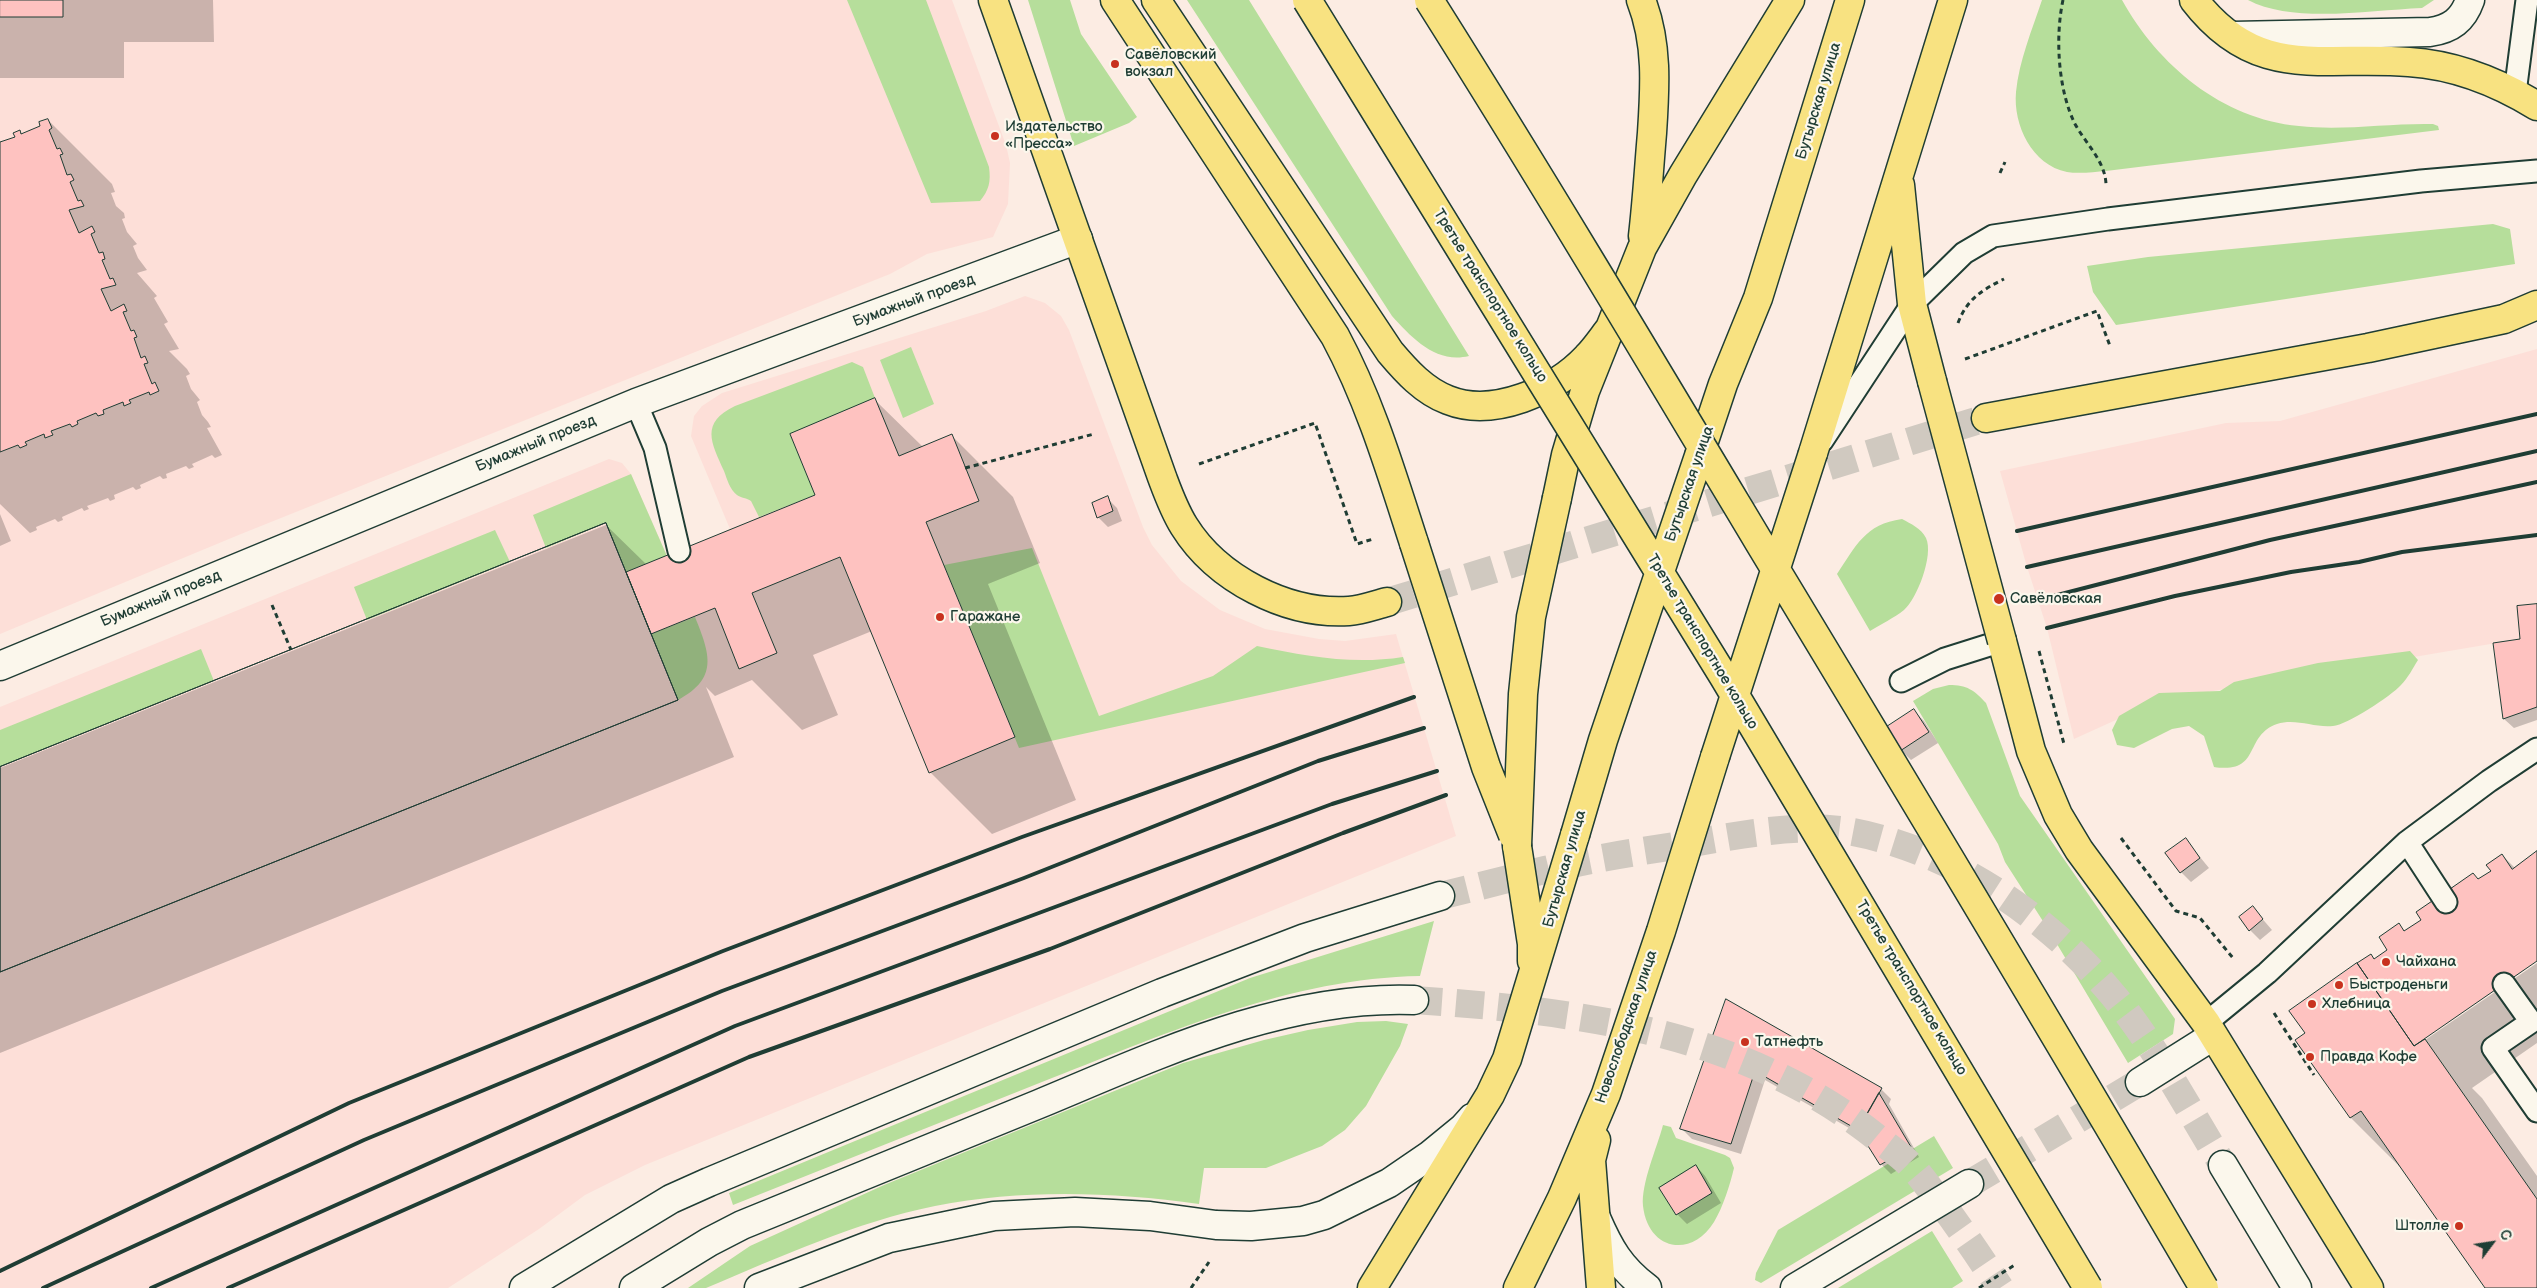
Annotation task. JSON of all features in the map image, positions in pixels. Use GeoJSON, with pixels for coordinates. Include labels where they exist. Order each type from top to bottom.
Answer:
{"type":"FeatureCollection","features":[{"type":"Feature","properties":{"kind":"main road"},"geometry":{"type":"LineString","coordinates":[[993,0],[1173,505],[1184,526],[1202,548],[1228,573],[1258,591],[1291,604],[1325,612],[1352,611],[1386,602]]}},
{"type":"Feature","properties":{"kind":"main road"},"geometry":{"type":"LineString","coordinates":[[1115,0],[1335,336],[1350,364],[1373,420],[1486,767],[1517,846]]}},
{"type":"Feature","properties":{"kind":"main road"},"geometry":{"type":"LineString","coordinates":[[1156,0],[1390,352],[1427,389],[1447,400],[1471,407],[1514,400],[1536,392],[1565,376],[1587,357],[1611,327]]}},
{"type":"Feature","properties":{"kind":"main road","name":"Третье транспортное кольцо"},"geometry":{"type":"LineString","coordinates":[[1307,0],[1724,677],[2088,1288]]}},
{"type":"Feature","properties":{"kind":"main road"},"geometry":{"type":"LineString","coordinates":[[1429,0],[1519,143],[1809,624],[2052,1029],[2204,1288]]}},
{"type":"Feature","properties":{"kind":"main road"},"geometry":{"type":"LineString","coordinates":[[1641,0],[1651,38],[1655,96],[1642,248]]}},
{"type":"Feature","properties":{"kind":"main road"},"geometry":{"type":"LineString","coordinates":[[1532,982],[1532,944],[1517,846],[1523,694],[1531,617],[1566,455],[1585,391],[1642,248],[1688,167],[1790,0]]}},
{"type":"Feature","properties":{"kind":"main road","name":"Бутырская улица"},"geometry":{"type":"LineString","coordinates":[[1490,1095],[1507,1059],[1518,1028],[1603,740],[1723,384],[1758,298],[1850,0]]}},
{"type":"Feature","properties":{"kind":"main road"},"geometry":{"type":"LineString","coordinates":[[1836,411],[1899,172],[1953,0]]}},
{"type":"Feature","properties":{"kind":"main road"},"geometry":{"type":"LineString","coordinates":[[2194,0],[2216,24],[2265,55],[2284,59],[2411,62],[2476,75],[2526,100]]}},
{"type":"Feature","properties":{"kind":"main road"},"geometry":{"type":"LineString","coordinates":[[1899,172],[1912,304],[2031,751],[2058,815],[2078,850],[2210,1030],[2369,1288]]}},
{"type":"Feature","properties":{"kind":"main road"},"geometry":{"type":"LineString","coordinates":[[1986,418],[2368,348],[2504,318],[2537,305]]}},
{"type":"Feature","properties":{"kind":"main road","name":"Новослободская улица"},"geometry":{"type":"LineString","coordinates":[[1518,1288],[1562,1198],[1606,1094],[1661,931],[1813,453],[1836,411]]}},
{"type":"Feature","properties":{"kind":"main road"},"geometry":{"type":"LineString","coordinates":[[1600,1288],[1593,1211],[1591,1160],[1606,1094]]}},
{"type":"Feature","properties":{"kind":"main road"},"geometry":{"type":"LineString","coordinates":[[1372,1288],[1490,1095]]}},
{"type":"Feature","properties":{"kind":"street"},"geometry":{"type":"LineString","coordinates":[[2233,36],[2430,32],[2446,28],[2459,20],[2470,0]]}},
{"type":"Feature","properties":{"kind":"street","name":"Бумажный проезд"},"geometry":{"type":"LineString","coordinates":[[0,666],[636,403],[1078,239]]}},
{"type":"Feature","properties":{"kind":"street"},"geometry":{"type":"LineString","coordinates":[[524,1288],[671,1199],[708,1182],[1162,992],[1305,938],[1440,896]]}},
{"type":"Feature","properties":{"kind":"street"},"geometry":{"type":"LineString","coordinates":[[634,1288],[708,1242],[742,1225],[1179,1046],[1260,1021],[1305,1010],[1355,1002],[1388,999],[1414,1000]]}},
{"type":"Feature","properties":{"kind":"street"},"geometry":{"type":"LineString","coordinates":[[2140,1082],[2210,1030]]}},
{"type":"Feature","properties":{"kind":"street"},"geometry":{"type":"LineString","coordinates":[[759,1288],[890,1238],[994,1216],[1074,1212],[1150,1216],[1216,1225],[1251,1226],[1303,1221],[1324,1215],[1358,1200],[1430,1155],[1463,1128],[1490,1095]]}},
{"type":"Feature","properties":{"kind":"street"},"geometry":{"type":"LineString","coordinates":[[2223,1165],[2297,1288]]}},
{"type":"Feature","properties":{"kind":"street"},"geometry":{"type":"LineString","coordinates":[[1796,1288],[1969,1184]]}},
{"type":"Feature","properties":{"kind":"street"},"geometry":{"type":"LineString","coordinates":[[1593,1211],[1610,1250],[1625,1269],[1647,1288]]}},
{"type":"Feature","properties":{"kind":"lane"},"geometry":{"type":"LineString","coordinates":[[2526,100],[2527,0]]}},
{"type":"Feature","properties":{"kind":"lane"},"geometry":{"type":"LineString","coordinates":[[1836,411],[1912,304],[1964,253],[1993,236],[2011,232],[2412,182],[2537,171]]}},
{"type":"Feature","properties":{"kind":"lane"},"geometry":{"type":"LineString","coordinates":[[636,403],[655,448],[679,551]]}},
{"type":"Feature","properties":{"kind":"lane"},"geometry":{"type":"LineString","coordinates":[[1901,682],[1924,668],[1968,650],[2002,640]]}},
{"type":"Feature","properties":{"kind":"lane"},"geometry":{"type":"LineString","coordinates":[[2210,1030],[2253,984],[2407,842],[2489,781],[2537,749]]}},
{"type":"Feature","properties":{"kind":"lane"},"geometry":{"type":"LineString","coordinates":[[2407,842],[2446,902]]}},
{"type":"Feature","properties":{"kind":"lane"},"geometry":{"type":"LineString","coordinates":[[2504,984],[2531,1022],[2493,1048],[2537,1111]]}},
{"type":"Feature","properties":{"kind":"path"},"geometry":{"type":"LineString","coordinates":[[2063,0],[2058,24],[2060,74],[2075,123],[2106,171],[2106,190]]}},
{"type":"Feature","properties":{"kind":"path"},"geometry":{"type":"LineString","coordinates":[[2000,173],[2005,162]]}},
{"type":"Feature","properties":{"kind":"path"},"geometry":{"type":"LineString","coordinates":[[1957,329],[1967,304],[1983,289],[2004,279]]}},
{"type":"Feature","properties":{"kind":"path"},"geometry":{"type":"LineString","coordinates":[[1960,360],[2096,311],[2110,346]]}},
{"type":"Feature","properties":{"kind":"path"},"geometry":{"type":"LineString","coordinates":[[1199,464],[1315,423],[1358,544],[1382,536]]}},
{"type":"Feature","properties":{"kind":"path"},"geometry":{"type":"LineString","coordinates":[[965,468],[1094,434]]}},
{"type":"Feature","properties":{"kind":"path"},"geometry":{"type":"LineString","coordinates":[[272,605],[291,650]]}},
{"type":"Feature","properties":{"kind":"path"},"geometry":{"type":"LineString","coordinates":[[2116,832],[2176,911],[2200,918],[2253,984],[2314,1075]]}},
{"type":"Feature","properties":{"kind":"path"},"geometry":{"type":"LineString","coordinates":[[1191,1288],[1214,1256]]}},
{"type":"Feature","properties":{"kind":"path"},"geometry":{"type":"LineString","coordinates":[[1979,1288],[2016,1264]]}},
{"type":"Feature","properties":{"kind":"shaded area"},"geometry":{"type":"Polygon","coordinates":[[[0,0],[952,0],[1006,145],[1010,163],[1008,204],[993,237],[927,254],[890,274],[241,534],[0,634],[0,0]]]}},
{"type":"Feature","properties":{"kind":"shaded area"},"geometry":{"type":"Polygon","coordinates":[[[1025,296],[1045,303],[1061,316],[1069,330],[1143,527],[1152,545],[1181,581],[1220,610],[1265,629],[1319,639],[1345,641],[1396,634],[1456,836],[645,1165],[585,1195],[539,1229],[448,1288],[0,1288],[0,707],[609,459],[622,463],[631,474],[667,556],[730,529],[691,436],[694,416],[702,406],[722,393],[986,311],[1025,296]]]}},
{"type":"Feature","properties":{"kind":"shaded area"},"geometry":{"type":"Polygon","coordinates":[[[2537,349],[2537,604],[2520,639],[2160,700],[2074,739],[2047,628],[2027,567],[2000,471],[2226,423],[2280,421],[2537,349]]]}},
{"type":"Feature","properties":{"kind":"green space"},"geometry":{"type":"Polygon","coordinates":[[[847,0],[926,0],[989,167],[989,186],[980,201],[931,203],[847,0]]]}},
{"type":"Feature","properties":{"kind":"green space"},"geometry":{"type":"Polygon","coordinates":[[[1028,0],[1070,0],[1081,34],[1137,117],[1129,123],[1074,146],[1028,0]]]}},
{"type":"Feature","properties":{"kind":"green space"},"geometry":{"type":"Polygon","coordinates":[[[1187,0],[1249,0],[1469,356],[1457,357],[1435,353],[1416,340],[1392,316],[1187,0]]]}},
{"type":"Feature","properties":{"kind":"green space"},"geometry":{"type":"Polygon","coordinates":[[[2042,0],[2122,0],[2154,46],[2195,85],[2219,100],[2244,112],[2271,121],[2299,126],[2332,128],[2433,124],[2438,126],[2439,130],[2106,171],[2067,172],[2055,168],[2044,161],[2027,142],[2018,117],[2016,105],[2020,69],[2042,0]]]}},
{"type":"Feature","properties":{"kind":"green space"},"geometry":{"type":"Polygon","coordinates":[[[2248,0],[2434,0],[2422,8],[2309,14],[2287,12],[2248,0]]]}},
{"type":"Feature","properties":{"kind":"green space"},"geometry":{"type":"Polygon","coordinates":[[[2493,224],[2510,229],[2515,264],[2116,325],[2093,292],[2087,266],[2148,257],[2493,224]]]}},
{"type":"Feature","properties":{"kind":"green space"},"geometry":{"type":"Polygon","coordinates":[[[911,347],[934,404],[903,418],[880,360],[911,347]]]}},
{"type":"Feature","properties":{"kind":"green space"},"geometry":{"type":"Polygon","coordinates":[[[852,362],[863,367],[875,398],[790,434],[815,495],[759,517],[751,501],[737,495],[729,484],[713,442],[713,426],[717,419],[724,412],[735,406],[852,362]]]}},
{"type":"Feature","properties":{"kind":"green space"},"geometry":{"type":"Polygon","coordinates":[[[631,474],[667,556],[626,572],[606,523],[546,548],[533,515],[631,474]]]}},
{"type":"Feature","properties":{"kind":"green space"},"geometry":{"type":"Polygon","coordinates":[[[1902,519],[1919,529],[1926,538],[1928,555],[1923,576],[1914,596],[1904,610],[1870,631],[1837,574],[1856,546],[1870,531],[1889,522],[1902,519]]]}},
{"type":"Feature","properties":{"kind":"green space"},"geometry":{"type":"Polygon","coordinates":[[[495,530],[510,562],[367,620],[354,587],[495,530]]]}},
{"type":"Feature","properties":{"kind":"green space"},"geometry":{"type":"Polygon","coordinates":[[[1032,548],[1099,716],[1213,676],[1257,646],[1311,656],[1347,660],[1403,657],[1405,663],[1019,748],[944,565],[1032,548]]]}},
{"type":"Feature","properties":{"kind":"green space"},"geometry":{"type":"Polygon","coordinates":[[[695,617],[704,642],[708,664],[700,683],[691,692],[678,700],[651,634],[695,617]]]}},
{"type":"Feature","properties":{"kind":"green space"},"geometry":{"type":"Polygon","coordinates":[[[201,649],[214,681],[0,767],[0,730],[201,649]]]}},
{"type":"Feature","properties":{"kind":"green space"},"geometry":{"type":"Polygon","coordinates":[[[2410,651],[2418,660],[2401,685],[2379,703],[2348,721],[2333,726],[2291,722],[2277,724],[2266,730],[2246,760],[2239,765],[2229,768],[2214,767],[2204,736],[2189,726],[2172,729],[2134,748],[2117,745],[2112,730],[2119,716],[2159,693],[2220,691],[2234,682],[2318,663],[2410,651]]]}},
{"type":"Feature","properties":{"kind":"green space"},"geometry":{"type":"Polygon","coordinates":[[[1949,685],[1970,689],[1986,703],[2020,796],[2175,1019],[2173,1034],[2128,1063],[2048,929],[2005,862],[1998,844],[1913,701],[1933,689],[1949,685]]]}},
{"type":"Feature","properties":{"kind":"green space"},"geometry":{"type":"Polygon","coordinates":[[[1434,921],[1420,976],[1372,979],[1325,986],[1232,1010],[1141,1043],[733,1205],[729,1193],[1250,978],[1434,921]]]}},
{"type":"Feature","properties":{"kind":"green space"},"geometry":{"type":"Polygon","coordinates":[[[1386,1021],[1408,1024],[1400,1046],[1366,1106],[1345,1130],[1322,1146],[1266,1168],[1204,1168],[1199,1204],[1133,1197],[1067,1194],[1001,1197],[935,1206],[876,1221],[819,1241],[706,1288],[688,1288],[750,1246],[884,1185],[1183,1063],[1264,1040],[1308,1030],[1357,1022],[1386,1021]]]}},
{"type":"Feature","properties":{"kind":"green space"},"geometry":{"type":"Polygon","coordinates":[[[1663,1125],[1671,1127],[1676,1138],[1730,1158],[1734,1168],[1726,1196],[1714,1222],[1705,1234],[1683,1245],[1672,1244],[1662,1240],[1653,1232],[1647,1221],[1643,1206],[1644,1187],[1663,1125]]]}},
{"type":"Feature","properties":{"kind":"green space"},"geometry":{"type":"Polygon","coordinates":[[[1934,1136],[1953,1168],[1761,1283],[1755,1280],[1756,1273],[1778,1230],[1934,1136]]]}},
{"type":"Feature","properties":{"kind":"green space"},"geometry":{"type":"Polygon","coordinates":[[[1932,1231],[1963,1281],[1952,1288],[1838,1288],[1932,1231]]]}},
{"type":"Feature","properties":{"kind":"building"},"geometry":{"type":"Polygon","coordinates":[[[0,0],[63,0],[63,17],[0,17],[0,0]]]}},
{"type":"Feature","properties":{"kind":"building"},"geometry":{"type":"Polygon","coordinates":[[[48,119],[52,128],[49,130],[57,149],[60,148],[63,154],[60,155],[67,175],[71,174],[74,180],[70,182],[78,201],[81,200],[84,206],[69,210],[79,233],[92,226],[95,232],[91,234],[99,253],[103,252],[105,259],[102,260],[110,279],[113,278],[116,285],[101,289],[111,311],[124,304],[127,311],[123,312],[131,331],[134,330],[137,337],[134,338],[141,358],[145,356],[148,363],[144,364],[152,384],[155,382],[159,391],[150,395],[149,392],[129,400],[131,403],[124,406],[123,402],[103,410],[104,414],[98,416],[96,413],[77,421],[78,424],[72,427],[70,424],[51,431],[53,435],[45,438],[44,434],[25,442],[27,445],[20,448],[18,445],[0,452],[0,142],[15,137],[13,133],[20,130],[21,134],[40,126],[39,122],[48,119]]]}},
{"type":"Feature","properties":{"kind":"building"},"geometry":{"type":"Polygon","coordinates":[[[875,398],[899,456],[952,434],[979,501],[926,522],[1015,737],[929,773],[840,557],[752,593],[777,653],[739,669],[715,608],[651,634],[626,572],[815,495],[790,434],[875,398]]]}},
{"type":"Feature","properties":{"kind":"building"},"geometry":{"type":"Polygon","coordinates":[[[1108,496],[1113,511],[1097,518],[1092,503],[1108,496]]]}},
{"type":"Feature","properties":{"kind":"building"},"geometry":{"type":"Polygon","coordinates":[[[606,523],[678,700],[0,972],[0,767],[606,523]]]}},
{"type":"Feature","properties":{"kind":"building"},"geometry":{"type":"Polygon","coordinates":[[[606,523],[678,700],[0,972],[0,767],[606,523]]]}},
{"type":"Feature","properties":{"kind":"building"},"geometry":{"type":"Polygon","coordinates":[[[2537,604],[2537,707],[2503,719],[2493,643],[2520,639],[2517,606],[2537,604]]]}},
{"type":"Feature","properties":{"kind":"building"},"geometry":{"type":"Polygon","coordinates":[[[1914,709],[1929,732],[1900,751],[1885,728],[1914,709]]]}},
{"type":"Feature","properties":{"kind":"building"},"geometry":{"type":"Polygon","coordinates":[[[2186,838],[2200,858],[2180,873],[2165,853],[2186,838]]]}},
{"type":"Feature","properties":{"kind":"building"},"geometry":{"type":"Polygon","coordinates":[[[2537,851],[2537,961],[2414,1046],[2357,963],[2371,954],[2374,959],[2387,950],[2379,937],[2399,923],[2404,931],[2421,920],[2416,912],[2435,899],[2446,902],[2455,896],[2450,889],[2473,873],[2478,879],[2491,871],[2486,865],[2502,854],[2512,869],[2537,851]]]}},
{"type":"Feature","properties":{"kind":"building"},"geometry":{"type":"Polygon","coordinates":[[[2253,906],[2263,919],[2249,931],[2239,917],[2253,906]]]}},
{"type":"Feature","properties":{"kind":"building"},"geometry":{"type":"Polygon","coordinates":[[[2357,963],[2414,1046],[2425,1039],[2537,1199],[2537,1288],[2485,1288],[2361,1111],[2350,1118],[2295,1040],[2305,1033],[2289,1011],[2357,963]]]}},
{"type":"Feature","properties":{"kind":"building"},"geometry":{"type":"Polygon","coordinates":[[[1726,999],[1882,1088],[1858,1130],[1755,1071],[1731,1144],[1680,1129],[1726,999]]]}},
{"type":"Feature","properties":{"kind":"building"},"geometry":{"type":"Polygon","coordinates":[[[1879,1093],[1911,1147],[1880,1165],[1858,1130],[1879,1093]]]}},
{"type":"Feature","properties":{"kind":"building"},"geometry":{"type":"Polygon","coordinates":[[[1696,1165],[1712,1193],[1676,1215],[1659,1188],[1696,1165]]]}},
{"type":"Feature","properties":{"kind":"tunnel"},"geometry":{"type":"LineString","coordinates":[[1387,602],[1986,418]]}},
{"type":"Feature","properties":{"kind":"tunnel"},"geometry":{"type":"LineString","coordinates":[[1440,896],[1586,861],[1790,829],[1810,828],[1847,831],[1921,852],[1956,868],[1990,887],[2023,909],[2081,960],[2124,1008],[2168,1074],[2223,1165]]}},
{"type":"Feature","properties":{"kind":"tunnel"},"geometry":{"type":"LineString","coordinates":[[1414,1000],[1537,1011],[1597,1020],[1657,1033],[1714,1050],[1770,1072],[1824,1101],[1876,1137],[1907,1162],[1944,1206],[2000,1288]]}},
{"type":"Feature","properties":{"kind":"tunnel"},"geometry":{"type":"LineString","coordinates":[[1969,1184],[2140,1082]]}},
{"type":"Feature","properties":{"kind":"railway"},"geometry":{"type":"LineString","coordinates":[[2017,531],[2537,414]]}},
{"type":"Feature","properties":{"kind":"railway"},"geometry":{"type":"LineString","coordinates":[[2027,567],[2537,451]]}},
{"type":"Feature","properties":{"kind":"railway"},"geometry":{"type":"LineString","coordinates":[[2038,600],[2270,540],[2537,482]]}},
{"type":"Feature","properties":{"kind":"railway"},"geometry":{"type":"LineString","coordinates":[[2047,628],[2175,596],[2291,572],[2359,562],[2402,552],[2537,535]]}},
{"type":"Feature","properties":{"kind":"railway"},"geometry":{"type":"LineString","coordinates":[[0,1271],[349,1103],[723,951],[1022,837],[1414,697]]}},
{"type":"Feature","properties":{"kind":"railway"},"geometry":{"type":"LineString","coordinates":[[43,1288],[364,1140],[722,991],[1024,878],[1318,761],[1424,728]]}},
{"type":"Feature","properties":{"kind":"railway"},"geometry":{"type":"LineString","coordinates":[[151,1288],[735,1026],[1332,804],[1437,771]]}},
{"type":"Feature","properties":{"kind":"railway"},"geometry":{"type":"LineString","coordinates":[[228,1288],[749,1057],[1050,949],[1343,833],[1446,795]]}},
{"type":"Feature","properties":{"kind":"place","name":"Савёловский вокзал"},"geometry":{"type":"Point","coordinates":[1115,64]}},
{"type":"Feature","properties":{"kind":"place","name":"Издательство «Пресса»"},"geometry":{"type":"Point","coordinates":[995,136]}},
{"type":"Feature","properties":{"kind":"place","name":"Савёловская"},"geometry":{"type":"Point","coordinates":[1999,599]}},
{"type":"Feature","properties":{"kind":"place","name":"Гаражане"},"geometry":{"type":"Point","coordinates":[940,617]}},
{"type":"Feature","properties":{"kind":"place","name":"Чайхана"},"geometry":{"type":"Point","coordinates":[2386,962]}},
{"type":"Feature","properties":{"kind":"place","name":"Быстроденьги"},"geometry":{"type":"Point","coordinates":[2339,985]}},
{"type":"Feature","properties":{"kind":"place","name":"Хлебница"},"geometry":{"type":"Point","coordinates":[2312,1004]}},
{"type":"Feature","properties":{"kind":"place","name":"Татнефть"},"geometry":{"type":"Point","coordinates":[1745,1042]}},
{"type":"Feature","properties":{"kind":"place","name":"Правда Кофе"},"geometry":{"type":"Point","coordinates":[2310,1057]}},
{"type":"Feature","properties":{"kind":"place","name":"Штолле"},"geometry":{"type":"Point","coordinates":[2459,1226]}}]}
